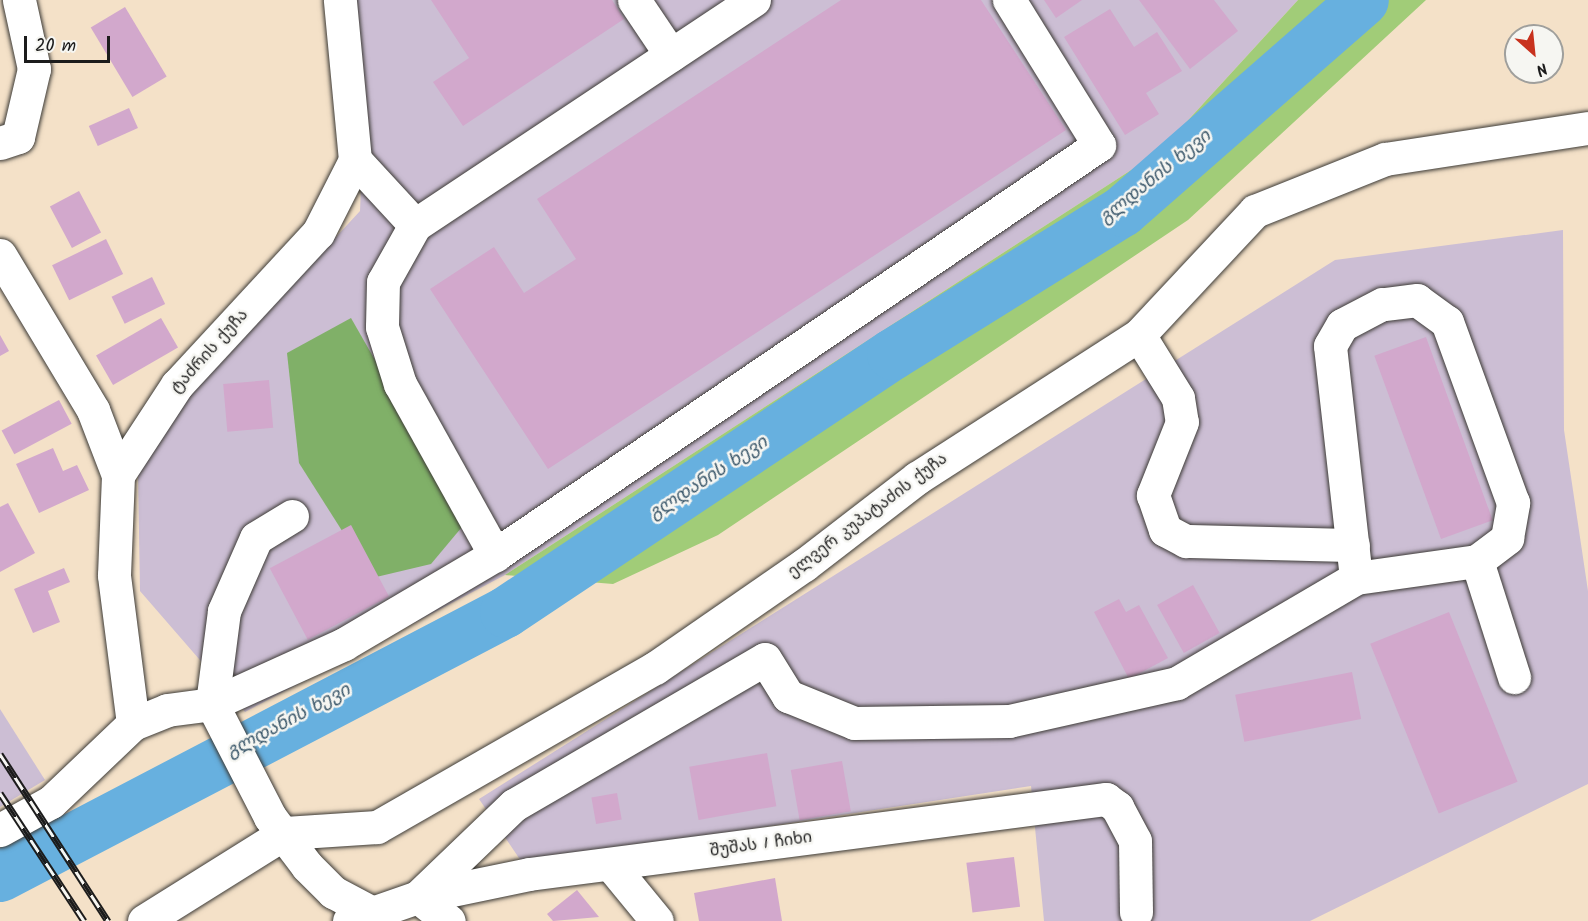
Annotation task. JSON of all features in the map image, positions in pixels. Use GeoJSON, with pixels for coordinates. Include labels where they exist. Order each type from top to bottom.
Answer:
{"type":"FeatureCollection","features":[{"type":"Feature","properties":{"kind":"street"},"geometry":{"type":"LineString","coordinates":[[0,143],[18,137],[34,69],[19,0]]}},
{"type":"Feature","properties":{"kind":"street"},"geometry":{"type":"LineString","coordinates":[[340,0],[355,160],[415,225]]}},
{"type":"Feature","properties":{"kind":"street"},"geometry":{"type":"LineString","coordinates":[[634,0],[671,55]]}},
{"type":"Feature","properties":{"kind":"street"},"geometry":{"type":"LineString","coordinates":[[495,555],[400,384],[382,327],[383,282],[415,225],[754,0]]}},
{"type":"Feature","properties":{"kind":"street"},"geometry":{"type":"LineString","coordinates":[[0,830],[51,801],[133,724],[167,710],[219,715],[495,555],[1099,145],[1009,0]]}},
{"type":"Feature","properties":{"kind":"street","name":"ელვერ კუპატაძის ქუჩა"},"geometry":{"type":"LineString","coordinates":[[144,921],[278,825],[377,828],[655,668],[804,565],[917,478],[1139,335],[1255,211],[1385,159],[1588,128]]}},
{"type":"Feature","properties":{"kind":"street","name":"ტაძრის ქუჩა"},"geometry":{"type":"LineString","coordinates":[[118,475],[177,385],[318,233],[355,160]]}},
{"type":"Feature","properties":{"kind":"street"},"geometry":{"type":"LineString","coordinates":[[0,255],[93,410],[118,475],[114,575],[133,724]]}},
{"type":"Feature","properties":{"kind":"street"},"geometry":{"type":"LineString","coordinates":[[449,921],[418,897],[514,805],[765,659],[788,696],[854,723],[1009,722],[1177,683],[1356,578],[1477,561],[1507,538],[1513,503],[1447,322],[1417,300],[1382,304],[1342,325],[1330,346],[1356,578]]}},
{"type":"Feature","properties":{"kind":"street"},"geometry":{"type":"LineString","coordinates":[[1139,335],[1178,398],[1182,422],[1153,495],[1166,530],[1186,541],[1353,545]]}},
{"type":"Feature","properties":{"kind":"street"},"geometry":{"type":"LineString","coordinates":[[292,516],[256,538],[224,611],[219,715],[278,825],[307,866],[358,916]]}},
{"type":"Feature","properties":{"kind":"street"},"geometry":{"type":"LineString","coordinates":[[1477,561],[1514,677]]}},
{"type":"Feature","properties":{"kind":"street","name":"შუშას I ჩიხი"},"geometry":{"type":"LineString","coordinates":[[358,916],[418,897],[529,873],[611,865],[1106,799],[1117,807],[1136,841],[1136,912]]}},
{"type":"Feature","properties":{"kind":"street"},"geometry":{"type":"LineString","coordinates":[[611,865],[657,921]]}},
{"type":"Feature","properties":{"kind":"shaded area"},"geometry":{"type":"Polygon","coordinates":[[[356,0],[1298,0],[1159,152],[505,575],[245,712],[140,591],[138,473],[184,402],[360,211],[364,115],[356,0]]]}},
{"type":"Feature","properties":{"kind":"shaded area"},"geometry":{"type":"Polygon","coordinates":[[[1563,230],[1564,430],[1588,591],[1588,784],[1310,921],[1044,921],[1031,786],[523,864],[479,799],[1335,260],[1563,230]]]}},
{"type":"Feature","properties":{"kind":"shaded area"},"geometry":{"type":"Polygon","coordinates":[[[0,709],[45,780],[0,807],[0,709]]]}},
{"type":"Feature","properties":{"kind":"green space"},"geometry":{"type":"Polygon","coordinates":[[[1298,0],[1426,0],[1188,220],[718,535],[613,584],[505,575],[1159,152],[1298,0]]]}},
{"type":"Feature","properties":{"kind":"green space"},"geometry":{"type":"Polygon","coordinates":[[[351,318],[467,521],[431,564],[372,578],[299,463],[287,353],[351,318]]]}},
{"type":"Feature","properties":{"kind":"building"},"geometry":{"type":"Polygon","coordinates":[[[431,0],[612,0],[624,19],[463,126],[433,82],[469,58],[431,0]]]}},
{"type":"Feature","properties":{"kind":"building"},"geometry":{"type":"Polygon","coordinates":[[[841,0],[981,0],[1066,130],[548,469],[430,289],[494,247],[524,293],[576,259],[537,199],[841,0]]]}},
{"type":"Feature","properties":{"kind":"building"},"geometry":{"type":"Polygon","coordinates":[[[1044,0],[1082,0],[1056,18],[1044,0]]]}},
{"type":"Feature","properties":{"kind":"building"},"geometry":{"type":"Polygon","coordinates":[[[1139,0],[1214,0],[1238,31],[1190,69],[1139,0]]]}},
{"type":"Feature","properties":{"kind":"building"},"geometry":{"type":"Polygon","coordinates":[[[125,7],[167,76],[132,97],[91,28],[125,7]]]}},
{"type":"Feature","properties":{"kind":"building"},"geometry":{"type":"Polygon","coordinates":[[[1110,9],[1134,47],[1157,32],[1182,71],[1146,93],[1159,114],[1125,135],[1064,37],[1110,9]]]}},
{"type":"Feature","properties":{"kind":"building"},"geometry":{"type":"Polygon","coordinates":[[[129,108],[138,128],[98,146],[89,126],[129,108]]]}},
{"type":"Feature","properties":{"kind":"building"},"geometry":{"type":"Polygon","coordinates":[[[79,191],[101,232],[72,248],[50,206],[79,191]]]}},
{"type":"Feature","properties":{"kind":"building"},"geometry":{"type":"Polygon","coordinates":[[[106,239],[123,274],[69,300],[52,265],[106,239]]]}},
{"type":"Feature","properties":{"kind":"building"},"geometry":{"type":"Polygon","coordinates":[[[152,277],[165,304],[125,324],[112,297],[152,277]]]}},
{"type":"Feature","properties":{"kind":"building"},"geometry":{"type":"Polygon","coordinates":[[[161,318],[178,347],[113,385],[96,356],[161,318]]]}},
{"type":"Feature","properties":{"kind":"building"},"geometry":{"type":"Polygon","coordinates":[[[0,335],[9,351],[0,356],[0,335]]]}},
{"type":"Feature","properties":{"kind":"building"},"geometry":{"type":"Polygon","coordinates":[[[1426,337],[1493,520],[1441,539],[1374,356],[1426,337]]]}},
{"type":"Feature","properties":{"kind":"building"},"geometry":{"type":"Polygon","coordinates":[[[269,380],[273,428],[227,432],[223,384],[269,380]]]}},
{"type":"Feature","properties":{"kind":"building"},"geometry":{"type":"Polygon","coordinates":[[[59,400],[72,424],[14,454],[2,431],[59,400]]]}},
{"type":"Feature","properties":{"kind":"building"},"geometry":{"type":"Polygon","coordinates":[[[53,448],[63,471],[77,465],[89,490],[39,513],[16,464],[53,448]]]}},
{"type":"Feature","properties":{"kind":"building"},"geometry":{"type":"Polygon","coordinates":[[[8,503],[35,553],[0,572],[0,507],[8,503]]]}},
{"type":"Feature","properties":{"kind":"building"},"geometry":{"type":"Polygon","coordinates":[[[351,525],[389,597],[308,640],[270,568],[351,525]]]}},
{"type":"Feature","properties":{"kind":"building"},"geometry":{"type":"Polygon","coordinates":[[[64,568],[70,582],[48,591],[60,622],[33,633],[14,589],[64,568]]]}},
{"type":"Feature","properties":{"kind":"building"},"geometry":{"type":"Polygon","coordinates":[[[1193,585],[1220,633],[1184,653],[1157,605],[1193,585]]]}},
{"type":"Feature","properties":{"kind":"building"},"geometry":{"type":"Polygon","coordinates":[[[1119,599],[1126,612],[1139,605],[1168,658],[1129,679],[1094,612],[1119,599]]]}},
{"type":"Feature","properties":{"kind":"building"},"geometry":{"type":"Polygon","coordinates":[[[1449,612],[1518,782],[1439,814],[1370,644],[1449,612]]]}},
{"type":"Feature","properties":{"kind":"building"},"geometry":{"type":"Polygon","coordinates":[[[1352,672],[1361,719],[1244,742],[1235,695],[1352,672]]]}},
{"type":"Feature","properties":{"kind":"building"},"geometry":{"type":"Polygon","coordinates":[[[767,753],[776,806],[699,820],[689,767],[767,753]]]}},
{"type":"Feature","properties":{"kind":"building"},"geometry":{"type":"Polygon","coordinates":[[[842,761],[851,811],[800,820],[791,770],[842,761]]]}},
{"type":"Feature","properties":{"kind":"building"},"geometry":{"type":"Polygon","coordinates":[[[617,793],[622,820],[596,824],[591,798],[617,793]]]}},
{"type":"Feature","properties":{"kind":"building"},"geometry":{"type":"Polygon","coordinates":[[[1014,857],[1020,907],[972,912],[966,863],[1014,857]]]}},
{"type":"Feature","properties":{"kind":"building"},"geometry":{"type":"Polygon","coordinates":[[[775,878],[782,921],[699,921],[694,893],[775,878]]]}},
{"type":"Feature","properties":{"kind":"building"},"geometry":{"type":"Polygon","coordinates":[[[577,890],[599,917],[553,921],[547,914],[577,890]]]}},
{"type":"Feature","properties":{"kind":"waterway","name":"გლდანის ხევი"},"geometry":{"type":"LineString","coordinates":[[0,876],[505,612],[892,354],[1122,211],[1363,0]]}},
{"type":"Feature","properties":{"kind":"railway"},"geometry":{"type":"LineString","coordinates":[[0,754],[108,921]]}},
{"type":"Feature","properties":{"kind":"railway"},"geometry":{"type":"LineString","coordinates":[[0,793],[84,921]]}}]}
